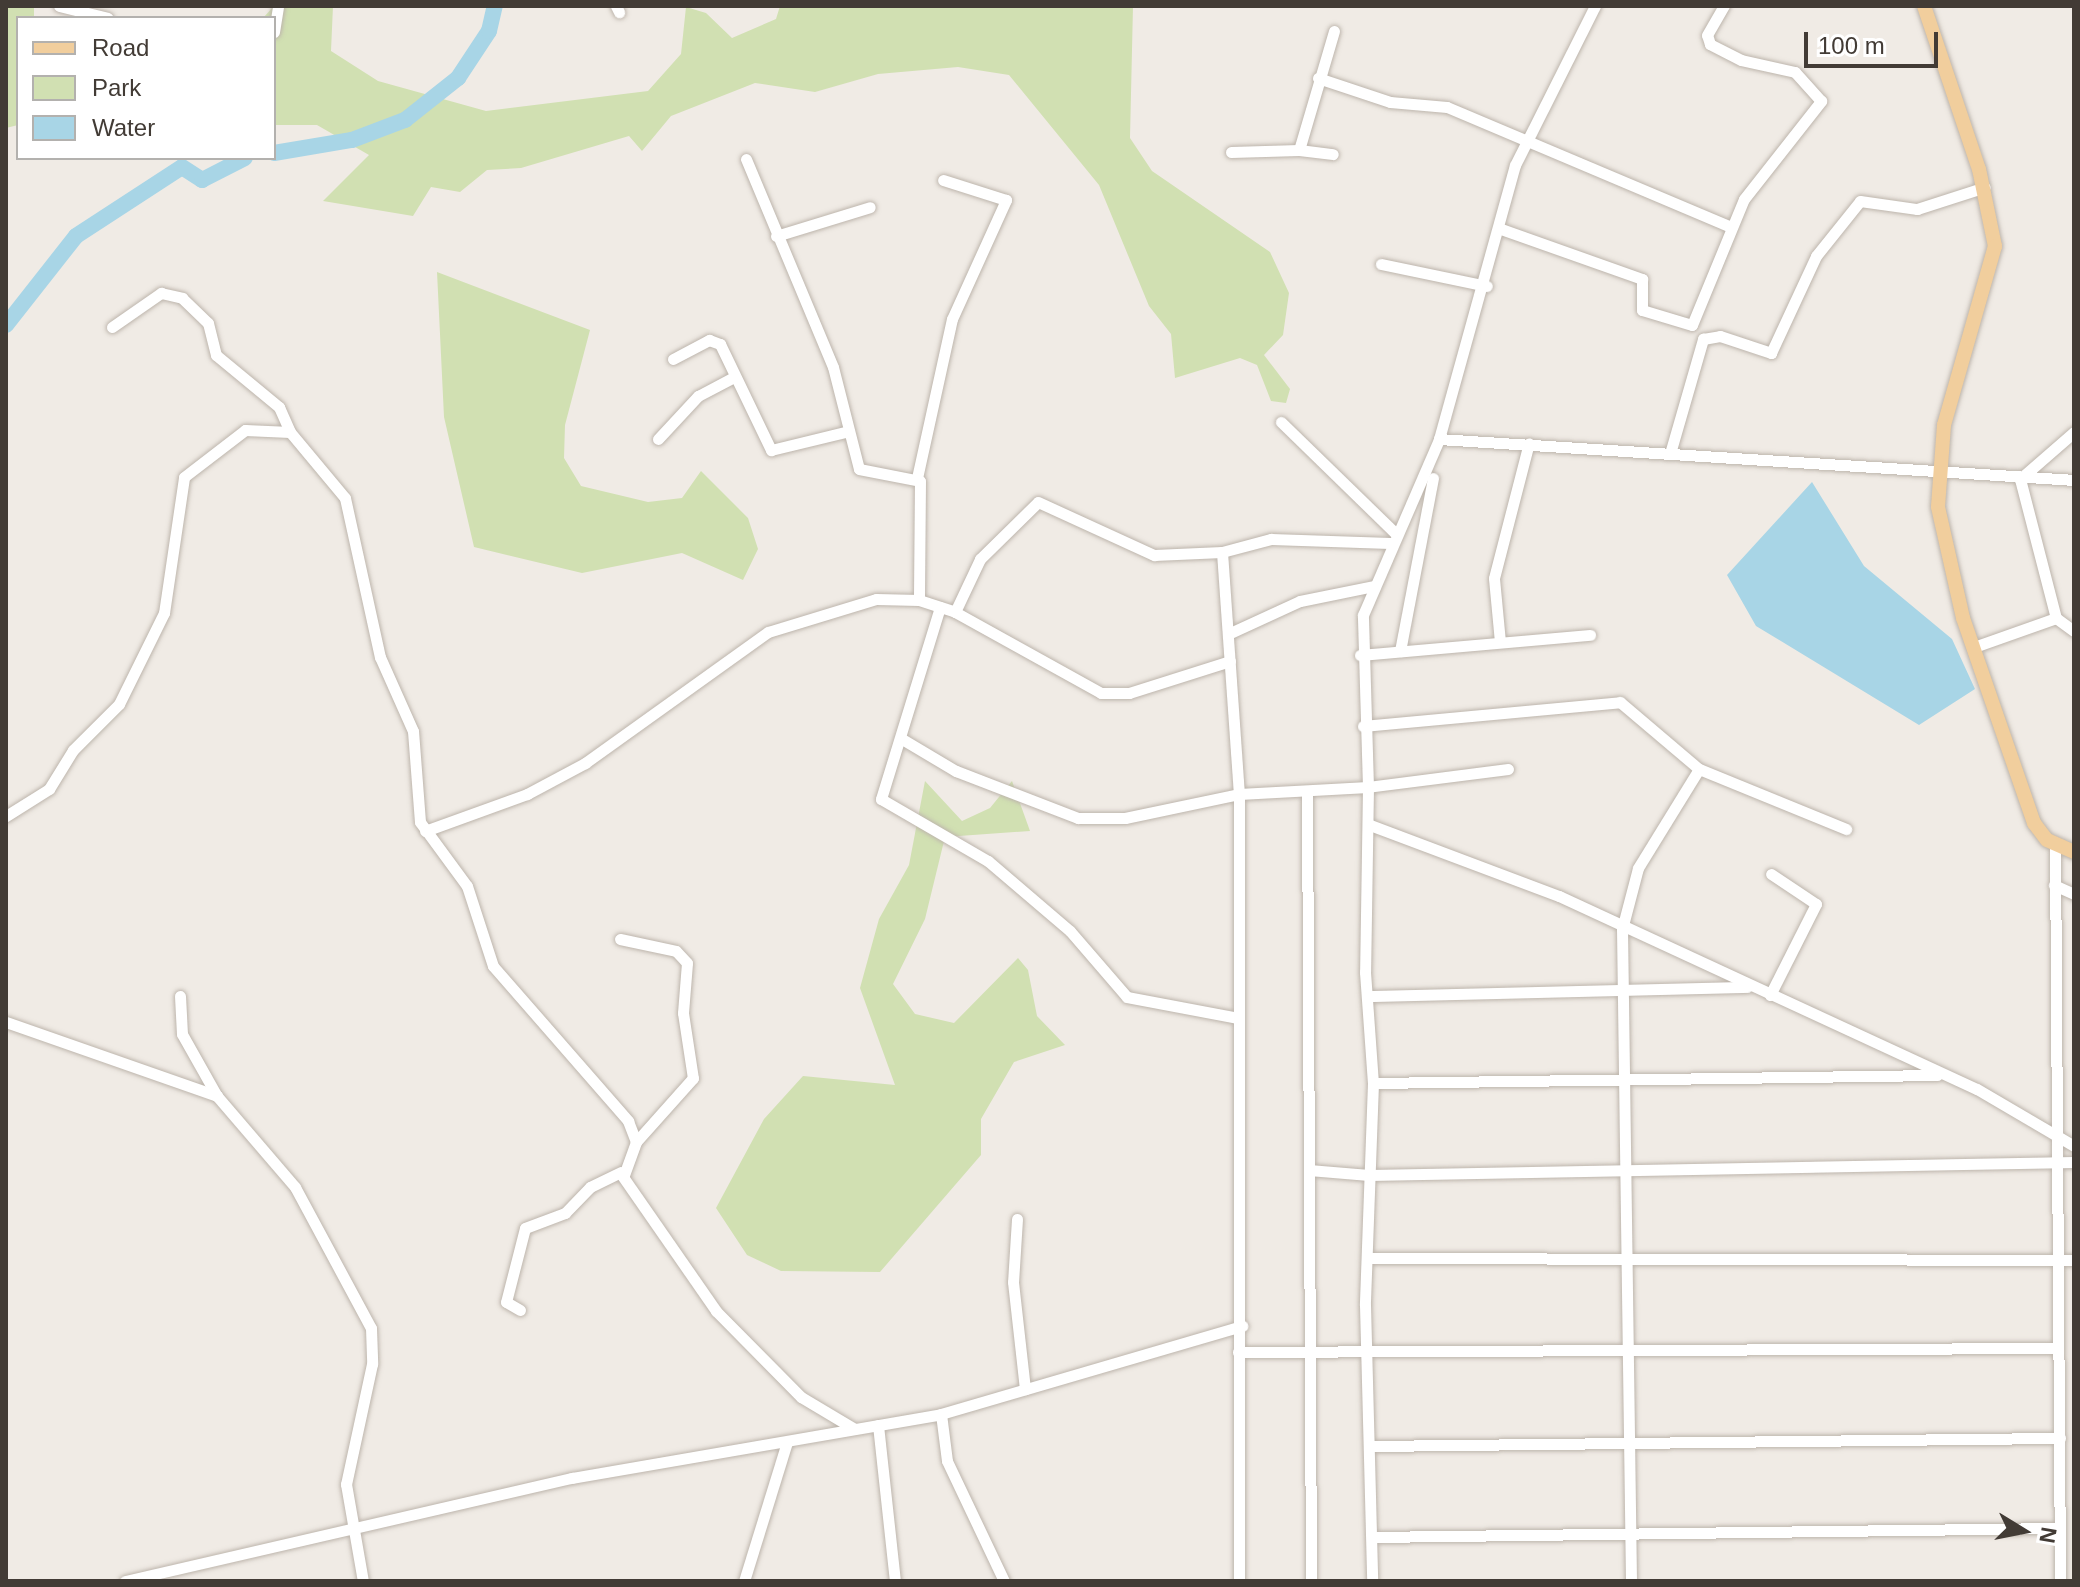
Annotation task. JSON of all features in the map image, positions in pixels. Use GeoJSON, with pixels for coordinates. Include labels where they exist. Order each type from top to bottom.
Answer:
{"type":"FeatureCollection","features":[{"type":"Feature","properties":{"kind":"main road"},"geometry":{"type":"LineString","coordinates":[[1924,6],[1985,187],[1993,265],[1935,476],[1954,584],[2034,823],[2055,844],[2074,852]]}},
{"type":"Feature","properties":{"kind":"street"},"geometry":{"type":"LineString","coordinates":[[59,6],[100,16]]}},
{"type":"Feature","properties":{"kind":"street"},"geometry":{"type":"LineString","coordinates":[[1372,1581],[1371,1349],[1367,1258],[1373,1083],[1369,996],[1370,825],[1360,655],[1374,586],[1439,439],[1487,286],[1526,136],[1595,6]]}},
{"type":"Feature","properties":{"kind":"street"},"geometry":{"type":"LineString","coordinates":[[1501,229],[1642,279],[1642,310],[1688,326],[1751,188],[1821,101],[1795,72],[1741,60],[1710,44],[1707,35],[1724,6]]}},
{"type":"Feature","properties":{"kind":"street"},"geometry":{"type":"LineString","coordinates":[[1299,150],[1334,31]]}},
{"type":"Feature","properties":{"kind":"street"},"geometry":{"type":"LineString","coordinates":[[1318,78],[1390,102],[1447,107],[1526,136],[1731,227]]}},
{"type":"Feature","properties":{"kind":"street"},"geometry":{"type":"LineString","coordinates":[[1231,152],[1299,150],[1333,154]]}},
{"type":"Feature","properties":{"kind":"street"},"geometry":{"type":"LineString","coordinates":[[746,159],[829,357],[859,469],[917,478]]}},
{"type":"Feature","properties":{"kind":"street"},"geometry":{"type":"LineString","coordinates":[[919,600],[917,478],[952,319],[1006,200],[943,180]]}},
{"type":"Feature","properties":{"kind":"street"},"geometry":{"type":"LineString","coordinates":[[1671,450],[1703,339],[1720,336],[1771,353],[1816,256],[1860,201],[1917,209],[1985,187]]}},
{"type":"Feature","properties":{"kind":"street"},"geometry":{"type":"LineString","coordinates":[[776,236],[870,207]]}},
{"type":"Feature","properties":{"kind":"street"},"geometry":{"type":"LineString","coordinates":[[1381,264],[1487,286]]}},
{"type":"Feature","properties":{"kind":"street"},"geometry":{"type":"LineString","coordinates":[[112,327],[161,293],[182,298],[208,323],[216,355],[279,407],[290,432],[334,480],[352,520],[380,657],[416,745],[425,831],[467,886],[503,981],[606,1093],[636,1142]]}},
{"type":"Feature","properties":{"kind":"street"},"geometry":{"type":"LineString","coordinates":[[673,359],[715,341],[771,450],[849,431]]}},
{"type":"Feature","properties":{"kind":"street"},"geometry":{"type":"LineString","coordinates":[[658,439],[698,396],[734,377]]}},
{"type":"Feature","properties":{"kind":"street"},"geometry":{"type":"LineString","coordinates":[[1281,422],[1393,538]]}},
{"type":"Feature","properties":{"kind":"street"},"geometry":{"type":"LineString","coordinates":[[6,816],[49,789],[73,750],[119,704],[164,613],[184,477],[245,430],[290,432]]}},
{"type":"Feature","properties":{"kind":"street"},"geometry":{"type":"LineString","coordinates":[[2020,479],[2074,432]]}},
{"type":"Feature","properties":{"kind":"street"},"geometry":{"type":"LineString","coordinates":[[1439,439],[1671,450],[1935,476],[2074,480]]}},
{"type":"Feature","properties":{"kind":"street"},"geometry":{"type":"LineString","coordinates":[[1500,642],[1494,578],[1529,443]]}},
{"type":"Feature","properties":{"kind":"street"},"geometry":{"type":"LineString","coordinates":[[1400,651],[1433,478]]}},
{"type":"Feature","properties":{"kind":"street"},"geometry":{"type":"LineString","coordinates":[[2020,479],[2056,618],[2074,631]]}},
{"type":"Feature","properties":{"kind":"street"},"geometry":{"type":"LineString","coordinates":[[955,612],[980,559],[1038,502],[1154,555],[1222,552],[1271,539],[1393,538]]}},
{"type":"Feature","properties":{"kind":"street"},"geometry":{"type":"LineString","coordinates":[[1222,552],[1239,794],[1242,1326],[1238,1352],[1239,1581]]}},
{"type":"Feature","properties":{"kind":"street"},"geometry":{"type":"LineString","coordinates":[[1228,634],[1300,601],[1374,586]]}},
{"type":"Feature","properties":{"kind":"street"},"geometry":{"type":"LineString","coordinates":[[425,831],[527,794],[585,763],[768,632],[876,599],[919,600],[955,612],[1101,693],[1129,693],[1230,661]]}},
{"type":"Feature","properties":{"kind":"street"},"geometry":{"type":"LineString","coordinates":[[940,607],[885,803],[988,861],[1070,931],[1127,997],[1238,1018]]}},
{"type":"Feature","properties":{"kind":"street"},"geometry":{"type":"LineString","coordinates":[[1974,647],[2056,618]]}},
{"type":"Feature","properties":{"kind":"street"},"geometry":{"type":"LineString","coordinates":[[1360,655],[1590,635]]}},
{"type":"Feature","properties":{"kind":"street"},"geometry":{"type":"LineString","coordinates":[[1363,726],[1620,702],[1699,769],[1846,829]]}},
{"type":"Feature","properties":{"kind":"street"},"geometry":{"type":"LineString","coordinates":[[902,739],[956,771],[1078,818],[1125,818],[1239,794],[1368,787],[1508,769]]}},
{"type":"Feature","properties":{"kind":"street"},"geometry":{"type":"LineString","coordinates":[[1631,1581],[1622,929],[1638,868],[1699,769]]}},
{"type":"Feature","properties":{"kind":"street"},"geometry":{"type":"LineString","coordinates":[[1307,791],[1311,1581]]}},
{"type":"Feature","properties":{"kind":"street"},"geometry":{"type":"LineString","coordinates":[[1370,825],[1559,896],[1622,929],[2053,1128],[2074,1146]]}},
{"type":"Feature","properties":{"kind":"street"},"geometry":{"type":"LineString","coordinates":[[2055,844],[2053,1128],[2060,1581]]}},
{"type":"Feature","properties":{"kind":"street"},"geometry":{"type":"LineString","coordinates":[[1770,995],[1816,904],[1771,874]]}},
{"type":"Feature","properties":{"kind":"street"},"geometry":{"type":"LineString","coordinates":[[2054,885],[2074,894]]}},
{"type":"Feature","properties":{"kind":"street"},"geometry":{"type":"LineString","coordinates":[[520,1310],[506,1302],[525,1228],[565,1213],[590,1187],[621,1172],[636,1142],[693,1078],[683,1013],[687,963],[676,951],[620,939]]}},
{"type":"Feature","properties":{"kind":"street"},"geometry":{"type":"LineString","coordinates":[[1369,996],[1751,987]]}},
{"type":"Feature","properties":{"kind":"street"},"geometry":{"type":"LineString","coordinates":[[180,996],[182,1034],[217,1096],[295,1187],[371,1328],[372,1364],[347,1467],[359,1526],[363,1581]]}},
{"type":"Feature","properties":{"kind":"street"},"geometry":{"type":"LineString","coordinates":[[8,1021],[217,1096]]}},
{"type":"Feature","properties":{"kind":"street"},"geometry":{"type":"LineString","coordinates":[[1373,1083],[1941,1075]]}},
{"type":"Feature","properties":{"kind":"street"},"geometry":{"type":"LineString","coordinates":[[1309,1170],[1369,1175],[2074,1162]]}},
{"type":"Feature","properties":{"kind":"street"},"geometry":{"type":"LineString","coordinates":[[621,1172],[716,1311],[801,1397],[853,1428]]}},
{"type":"Feature","properties":{"kind":"street"},"geometry":{"type":"LineString","coordinates":[[1017,1219],[1013,1282],[1025,1389]]}},
{"type":"Feature","properties":{"kind":"street"},"geometry":{"type":"LineString","coordinates":[[1367,1258],[2074,1260]]}},
{"type":"Feature","properties":{"kind":"street"},"geometry":{"type":"LineString","coordinates":[[125,1581],[164,1577],[359,1526],[572,1478],[941,1414],[1242,1326]]}},
{"type":"Feature","properties":{"kind":"street"},"geometry":{"type":"LineString","coordinates":[[1238,1352],[1311,1355],[1371,1349],[2058,1348]]}},
{"type":"Feature","properties":{"kind":"street"},"geometry":{"type":"LineString","coordinates":[[941,1414],[947,1461],[1004,1581]]}},
{"type":"Feature","properties":{"kind":"street"},"geometry":{"type":"LineString","coordinates":[[878,1425],[895,1581]]}},
{"type":"Feature","properties":{"kind":"street"},"geometry":{"type":"LineString","coordinates":[[1371,1446],[1574,1448],[1629,1442],[2060,1438]]}},
{"type":"Feature","properties":{"kind":"street"},"geometry":{"type":"LineString","coordinates":[[744,1581],[787,1442]]}},
{"type":"Feature","properties":{"kind":"street"},"geometry":{"type":"LineString","coordinates":[[1372,1537],[1630,1530],[2059,1528]]}},
{"type":"Feature","properties":{"kind":"green space"},"geometry":{"type":"Polygon","coordinates":[[[6,6],[34,6],[34,16],[16,16],[16,126],[6,128],[6,6]]]}},
{"type":"Feature","properties":{"kind":"green space"},"geometry":{"type":"Polygon","coordinates":[[[274,6],[333,6],[331,51],[378,81],[486,111],[648,91],[681,54],[686,7],[706,13],[732,38],[776,19],[780,6],[1133,6],[1130,138],[1152,171],[1270,252],[1289,293],[1283,335],[1264,355],[1290,389],[1286,403],[1271,401],[1257,365],[1240,358],[1175,378],[1171,334],[1149,306],[1099,185],[1009,75],[958,67],[878,74],[815,92],[755,83],[671,116],[642,151],[629,136],[521,168],[487,170],[460,192],[431,187],[413,216],[323,201],[369,155],[317,125],[276,125],[276,16],[265,16],[274,6]]]}},
{"type":"Feature","properties":{"kind":"green space"},"geometry":{"type":"Polygon","coordinates":[[[437,272],[590,330],[565,425],[564,458],[581,486],[648,502],[682,498],[701,471],[748,518],[758,549],[743,580],[682,553],[582,573],[474,547],[444,417],[437,272]]]}},
{"type":"Feature","properties":{"kind":"green space"},"geometry":{"type":"Polygon","coordinates":[[[925,781],[962,821],[990,808],[1012,781],[1030,831],[945,837],[925,919],[893,984],[915,1014],[954,1023],[1018,958],[1028,970],[1037,1016],[1065,1045],[1014,1062],[981,1119],[981,1155],[880,1272],[781,1271],[747,1255],[716,1208],[764,1119],[803,1076],[895,1085],[860,988],[879,919],[909,865],[925,781]]]}},
{"type":"Feature","properties":{"kind":"water"},"geometry":{"type":"Polygon","coordinates":[[[1812,482],[1864,566],[1952,639],[1975,689],[1919,725],[1756,626],[1727,575],[1812,482]]]}},
{"type":"Feature","properties":{"kind":"waterway"},"geometry":{"type":"LineString","coordinates":[[276,153],[352,140],[405,120],[458,78],[489,31],[495,6]]}},
{"type":"Feature","properties":{"kind":"waterway"},"geometry":{"type":"LineString","coordinates":[[6,325],[76,236],[182,167],[202,180],[241,160]]}}]}
